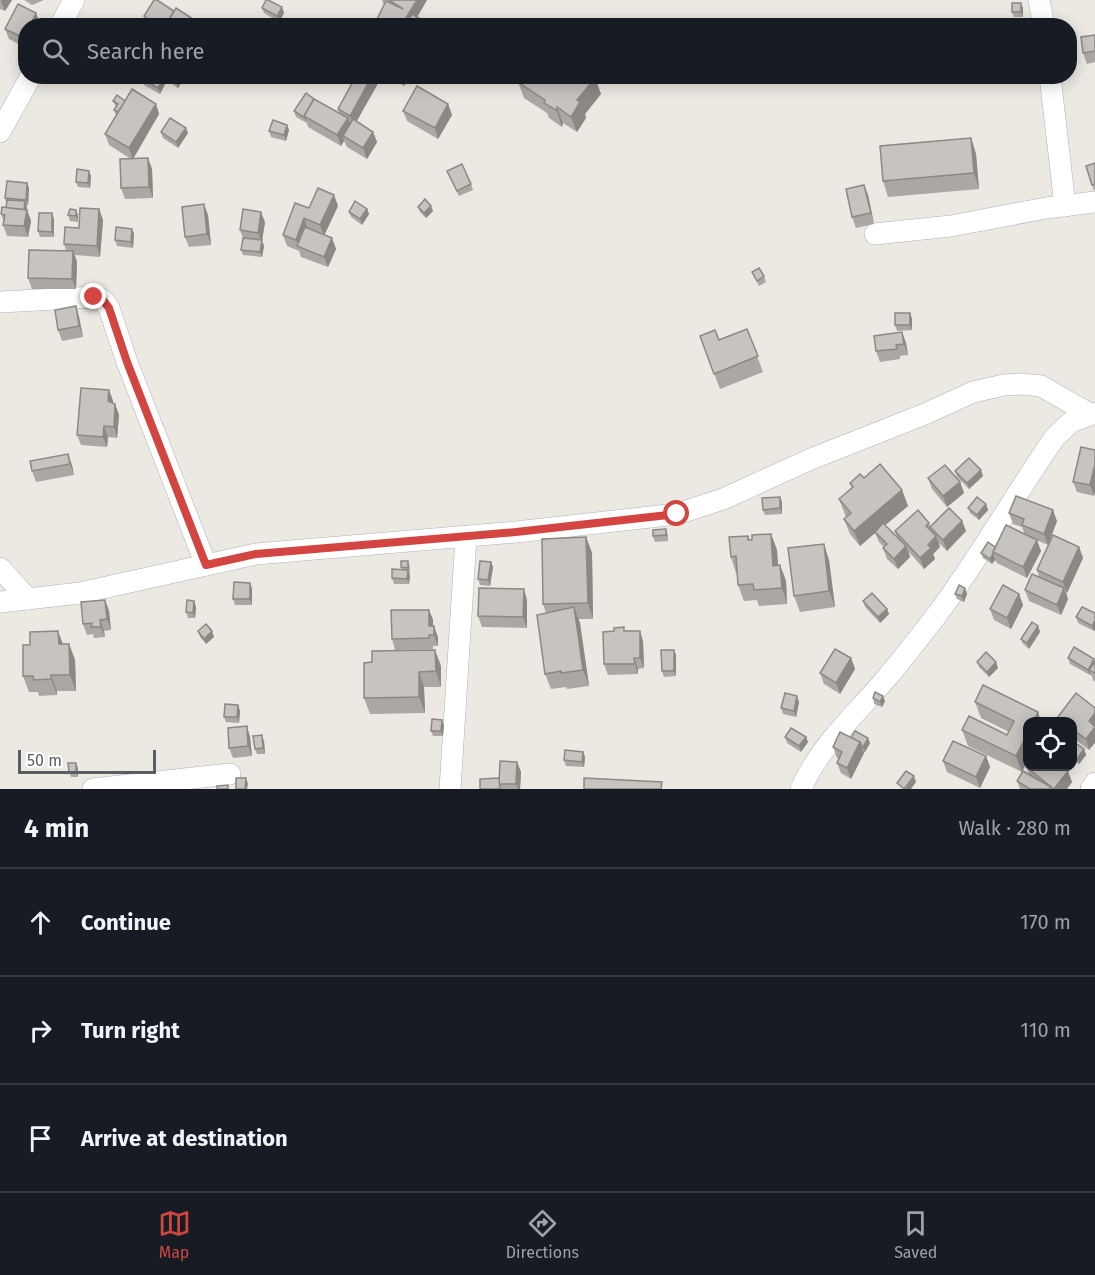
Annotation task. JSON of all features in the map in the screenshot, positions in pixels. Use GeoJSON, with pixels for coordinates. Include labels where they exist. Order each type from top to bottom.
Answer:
{"type":"FeatureCollection","features":[{"type":"Feature","properties":{"kind":"street"},"geometry":{"type":"LineString","coordinates":[[64,18],[74,0]]}},
{"type":"Feature","properties":{"kind":"street"},"geometry":{"type":"LineString","coordinates":[[1039,0],[1042,18]]}},
{"type":"Feature","properties":{"kind":"street"},"geometry":{"type":"LineString","coordinates":[[0,132],[27,84]]}},
{"type":"Feature","properties":{"kind":"street"},"geometry":{"type":"LineString","coordinates":[[1051,84],[1065,206]]}},
{"type":"Feature","properties":{"kind":"street"},"geometry":{"type":"LineString","coordinates":[[874,234],[951,226],[1095,202]]}},
{"type":"Feature","properties":{"kind":"street"},"geometry":{"type":"LineString","coordinates":[[0,302],[94,297],[103,300],[109,308],[127,362],[206,565]]}},
{"type":"Feature","properties":{"kind":"street"},"geometry":{"type":"LineString","coordinates":[[0,602],[80,593],[256,554],[466,537],[677,514],[723,499],[811,459],[925,414],[973,392],[1004,385],[1041,386],[1093,413]]}},
{"type":"Feature","properties":{"kind":"street"},"geometry":{"type":"LineString","coordinates":[[801,789],[806,777],[830,741],[885,680],[936,616],[1055,437],[1071,422],[1093,413]]}},
{"type":"Feature","properties":{"kind":"street"},"geometry":{"type":"LineString","coordinates":[[450,789],[466,537]]}},
{"type":"Feature","properties":{"kind":"street"},"geometry":{"type":"LineString","coordinates":[[0,568],[28,599]]}},
{"type":"Feature","properties":{"kind":"street"},"geometry":{"type":"LineString","coordinates":[[93,789],[230,774]]}},
{"type":"Feature","properties":{"kind":"street"},"geometry":{"type":"LineString","coordinates":[[1090,789],[1095,783]]}},
{"type":"Feature","properties":{"kind":"building"},"geometry":{"type":"Polygon","coordinates":[[[154,0],[174,11],[170,18],[144,16],[154,0]]]}},
{"type":"Feature","properties":{"kind":"building"},"geometry":{"type":"Polygon","coordinates":[[[266,0],[282,7],[277,16],[262,8],[266,0]]]}},
{"type":"Feature","properties":{"kind":"building"},"geometry":{"type":"Polygon","coordinates":[[[389,0],[417,0],[406,18],[378,18],[386,1],[403,9],[389,0]]]}},
{"type":"Feature","properties":{"kind":"building"},"geometry":{"type":"Polygon","coordinates":[[[1012,3],[1021,3],[1021,12],[1012,12],[1012,3]]]}},
{"type":"Feature","properties":{"kind":"building"},"geometry":{"type":"Polygon","coordinates":[[[18,4],[36,13],[34,18],[18,18],[18,35],[5,29],[18,4]]]}},
{"type":"Feature","properties":{"kind":"building"},"geometry":{"type":"Polygon","coordinates":[[[176,8],[191,18],[170,18],[176,8]]]}},
{"type":"Feature","properties":{"kind":"building"},"geometry":{"type":"Polygon","coordinates":[[[1095,35],[1095,51],[1083,53],[1081,37],[1095,35]]]}},
{"type":"Feature","properties":{"kind":"building"},"geometry":{"type":"Polygon","coordinates":[[[352,84],[368,84],[350,116],[338,109],[352,84]]]}},
{"type":"Feature","properties":{"kind":"building"},"geometry":{"type":"Polygon","coordinates":[[[521,84],[590,84],[577,100],[580,102],[571,117],[557,107],[557,111],[544,103],[545,100],[521,84]]]}},
{"type":"Feature","properties":{"kind":"building"},"geometry":{"type":"Polygon","coordinates":[[[417,86],[448,104],[435,128],[403,111],[417,86]]]}},
{"type":"Feature","properties":{"kind":"building"},"geometry":{"type":"Polygon","coordinates":[[[132,89],[156,104],[129,148],[105,134],[132,89]]]}},
{"type":"Feature","properties":{"kind":"building"},"geometry":{"type":"Polygon","coordinates":[[[306,93],[314,99],[305,118],[294,111],[306,93]]]}},
{"type":"Feature","properties":{"kind":"building"},"geometry":{"type":"Polygon","coordinates":[[[117,95],[125,101],[118,112],[114,110],[118,104],[113,101],[117,95]]]}},
{"type":"Feature","properties":{"kind":"building"},"geometry":{"type":"Polygon","coordinates":[[[314,99],[348,118],[337,135],[304,116],[314,99]]]}},
{"type":"Feature","properties":{"kind":"building"},"geometry":{"type":"Polygon","coordinates":[[[170,118],[186,128],[176,142],[161,132],[170,118]]]}},
{"type":"Feature","properties":{"kind":"building"},"geometry":{"type":"Polygon","coordinates":[[[353,119],[373,132],[363,148],[343,136],[353,119]]]}},
{"type":"Feature","properties":{"kind":"building"},"geometry":{"type":"Polygon","coordinates":[[[273,120],[287,125],[284,135],[269,131],[273,120]]]}},
{"type":"Feature","properties":{"kind":"building"},"geometry":{"type":"Polygon","coordinates":[[[971,138],[974,173],[883,181],[880,146],[971,138]]]}},
{"type":"Feature","properties":{"kind":"building"},"geometry":{"type":"Polygon","coordinates":[[[148,158],[149,187],[121,188],[120,159],[148,158]]]}},
{"type":"Feature","properties":{"kind":"building"},"geometry":{"type":"Polygon","coordinates":[[[1095,163],[1095,184],[1092,185],[1086,166],[1095,163]]]}},
{"type":"Feature","properties":{"kind":"building"},"geometry":{"type":"Polygon","coordinates":[[[462,164],[471,184],[457,191],[447,171],[462,164]]]}},
{"type":"Feature","properties":{"kind":"building"},"geometry":{"type":"Polygon","coordinates":[[[77,169],[89,171],[88,183],[76,182],[77,169]]]}},
{"type":"Feature","properties":{"kind":"building"},"geometry":{"type":"Polygon","coordinates":[[[7,181],[27,183],[26,200],[5,198],[7,181]]]}},
{"type":"Feature","properties":{"kind":"building"},"geometry":{"type":"Polygon","coordinates":[[[864,185],[871,213],[852,217],[846,189],[864,185]]]}},
{"type":"Feature","properties":{"kind":"building"},"geometry":{"type":"Polygon","coordinates":[[[318,188],[334,195],[320,225],[304,218],[296,240],[283,235],[295,203],[309,208],[318,188]]]}},
{"type":"Feature","properties":{"kind":"building"},"geometry":{"type":"Polygon","coordinates":[[[425,199],[431,206],[424,213],[418,207],[425,199]]]}},
{"type":"Feature","properties":{"kind":"building"},"geometry":{"type":"Polygon","coordinates":[[[7,200],[25,201],[24,210],[6,208],[7,200]]]}},
{"type":"Feature","properties":{"kind":"building"},"geometry":{"type":"Polygon","coordinates":[[[355,201],[367,209],[360,219],[349,212],[355,201]]]}},
{"type":"Feature","properties":{"kind":"building"},"geometry":{"type":"Polygon","coordinates":[[[204,204],[207,234],[185,237],[182,207],[204,204]]]}},
{"type":"Feature","properties":{"kind":"building"},"geometry":{"type":"Polygon","coordinates":[[[2,207],[27,210],[24,226],[3,225],[5,215],[1,214],[2,207]]]}},
{"type":"Feature","properties":{"kind":"building"},"geometry":{"type":"Polygon","coordinates":[[[80,208],[99,209],[97,246],[64,244],[65,227],[79,228],[80,208]]]}},
{"type":"Feature","properties":{"kind":"building"},"geometry":{"type":"Polygon","coordinates":[[[70,209],[76,210],[76,216],[68,215],[70,209]]]}},
{"type":"Feature","properties":{"kind":"building"},"geometry":{"type":"Polygon","coordinates":[[[243,209],[261,212],[258,233],[240,230],[243,209]]]}},
{"type":"Feature","properties":{"kind":"building"},"geometry":{"type":"Polygon","coordinates":[[[39,213],[52,213],[52,232],[38,231],[39,213]]]}},
{"type":"Feature","properties":{"kind":"building"},"geometry":{"type":"Polygon","coordinates":[[[116,227],[132,229],[131,242],[115,240],[116,227]]]}},
{"type":"Feature","properties":{"kind":"building"},"geometry":{"type":"Polygon","coordinates":[[[305,227],[332,238],[324,257],[297,246],[305,227]]]}},
{"type":"Feature","properties":{"kind":"building"},"geometry":{"type":"Polygon","coordinates":[[[243,238],[262,240],[260,252],[241,250],[243,238]]]}},
{"type":"Feature","properties":{"kind":"building"},"geometry":{"type":"Polygon","coordinates":[[[29,250],[73,251],[72,279],[28,278],[29,250]]]}},
{"type":"Feature","properties":{"kind":"building"},"geometry":{"type":"Polygon","coordinates":[[[759,268],[764,276],[757,281],[752,272],[759,268]]]}},
{"type":"Feature","properties":{"kind":"building"},"geometry":{"type":"Polygon","coordinates":[[[76,306],[79,326],[58,330],[55,310],[76,306]]]}},
{"type":"Feature","properties":{"kind":"building"},"geometry":{"type":"Polygon","coordinates":[[[895,313],[910,313],[910,325],[895,325],[895,313]]]}},
{"type":"Feature","properties":{"kind":"building"},"geometry":{"type":"Polygon","coordinates":[[[747,329],[758,356],[714,374],[700,336],[715,330],[719,340],[747,329]]]}},
{"type":"Feature","properties":{"kind":"building"},"geometry":{"type":"Polygon","coordinates":[[[902,332],[904,344],[896,345],[897,349],[876,351],[874,336],[902,332]]]}},
{"type":"Feature","properties":{"kind":"building"},"geometry":{"type":"Polygon","coordinates":[[[81,388],[109,390],[108,401],[115,404],[114,427],[104,426],[103,437],[77,435],[81,388]]]}},
{"type":"Feature","properties":{"kind":"building"},"geometry":{"type":"Polygon","coordinates":[[[1081,447],[1095,450],[1095,464],[1090,485],[1073,482],[1081,447]]]}},
{"type":"Feature","properties":{"kind":"building"},"geometry":{"type":"Polygon","coordinates":[[[68,454],[70,464],[32,471],[30,461],[68,454]]]}},
{"type":"Feature","properties":{"kind":"building"},"geometry":{"type":"Polygon","coordinates":[[[969,458],[981,470],[967,483],[955,471],[969,458]]]}},
{"type":"Feature","properties":{"kind":"building"},"geometry":{"type":"Polygon","coordinates":[[[880,464],[902,490],[854,531],[844,519],[851,513],[839,499],[853,487],[850,483],[860,474],[864,478],[880,464]]]}},
{"type":"Feature","properties":{"kind":"building"},"geometry":{"type":"Polygon","coordinates":[[[945,465],[960,482],[943,496],[928,478],[945,465]]]}},
{"type":"Feature","properties":{"kind":"building"},"geometry":{"type":"Polygon","coordinates":[[[1016,496],[1053,510],[1044,534],[1022,525],[1024,519],[1009,513],[1016,496]]]}},
{"type":"Feature","properties":{"kind":"building"},"geometry":{"type":"Polygon","coordinates":[[[780,497],[780,508],[763,510],[762,498],[780,497]]]}},
{"type":"Feature","properties":{"kind":"building"},"geometry":{"type":"Polygon","coordinates":[[[977,497],[986,504],[977,515],[968,508],[977,497]]]}},
{"type":"Feature","properties":{"kind":"building"},"geometry":{"type":"Polygon","coordinates":[[[949,508],[962,521],[943,540],[930,527],[949,508]]]}},
{"type":"Feature","properties":{"kind":"building"},"geometry":{"type":"Polygon","coordinates":[[[918,510],[929,523],[926,526],[936,536],[928,545],[931,548],[920,558],[895,531],[918,510]]]}},
{"type":"Feature","properties":{"kind":"building"},"geometry":{"type":"Polygon","coordinates":[[[883,523],[906,546],[894,559],[883,548],[887,544],[875,532],[883,523]]]}},
{"type":"Feature","properties":{"kind":"building"},"geometry":{"type":"Polygon","coordinates":[[[1006,525],[1037,540],[1023,567],[993,552],[1006,525]]]}},
{"type":"Feature","properties":{"kind":"building"},"geometry":{"type":"Polygon","coordinates":[[[666,529],[666,535],[653,536],[653,530],[666,529]]]}},
{"type":"Feature","properties":{"kind":"building"},"geometry":{"type":"Polygon","coordinates":[[[771,534],[773,566],[780,565],[782,588],[754,590],[753,584],[738,585],[736,556],[731,557],[729,537],[748,536],[748,540],[752,540],[752,535],[771,534]]]}},
{"type":"Feature","properties":{"kind":"building"},"geometry":{"type":"Polygon","coordinates":[[[1053,535],[1079,547],[1063,582],[1037,570],[1053,535]]]}},
{"type":"Feature","properties":{"kind":"building"},"geometry":{"type":"Polygon","coordinates":[[[586,537],[588,603],[543,604],[542,539],[586,537]]]}},
{"type":"Feature","properties":{"kind":"building"},"geometry":{"type":"Polygon","coordinates":[[[988,542],[995,547],[990,559],[981,553],[988,542]]]}},
{"type":"Feature","properties":{"kind":"building"},"geometry":{"type":"Polygon","coordinates":[[[824,544],[829,591],[794,596],[788,548],[824,544]]]}},
{"type":"Feature","properties":{"kind":"building"},"geometry":{"type":"Polygon","coordinates":[[[401,561],[408,561],[408,568],[401,567],[401,561]]]}},
{"type":"Feature","properties":{"kind":"building"},"geometry":{"type":"Polygon","coordinates":[[[480,561],[491,562],[488,580],[478,579],[480,561]]]}},
{"type":"Feature","properties":{"kind":"building"},"geometry":{"type":"Polygon","coordinates":[[[392,569],[408,570],[407,579],[392,578],[392,569]]]}},
{"type":"Feature","properties":{"kind":"building"},"geometry":{"type":"Polygon","coordinates":[[[1032,574],[1064,588],[1057,605],[1025,590],[1032,574]]]}},
{"type":"Feature","properties":{"kind":"building"},"geometry":{"type":"Polygon","coordinates":[[[234,582],[250,583],[250,599],[233,599],[234,582]]]}},
{"type":"Feature","properties":{"kind":"building"},"geometry":{"type":"Polygon","coordinates":[[[959,585],[965,588],[962,596],[955,594],[959,585]]]}},
{"type":"Feature","properties":{"kind":"building"},"geometry":{"type":"Polygon","coordinates":[[[1003,585],[1019,594],[1007,618],[990,609],[1003,585]]]}},
{"type":"Feature","properties":{"kind":"building"},"geometry":{"type":"Polygon","coordinates":[[[479,588],[524,589],[523,617],[478,616],[479,588]]]}},
{"type":"Feature","properties":{"kind":"building"},"geometry":{"type":"Polygon","coordinates":[[[872,593],[887,609],[878,617],[863,601],[872,593]]]}},
{"type":"Feature","properties":{"kind":"building"},"geometry":{"type":"Polygon","coordinates":[[[105,600],[107,619],[100,620],[101,627],[91,627],[92,623],[83,624],[81,602],[105,600]]]}},
{"type":"Feature","properties":{"kind":"building"},"geometry":{"type":"Polygon","coordinates":[[[187,600],[194,601],[193,613],[186,612],[187,600]]]}},
{"type":"Feature","properties":{"kind":"building"},"geometry":{"type":"Polygon","coordinates":[[[574,607],[583,670],[545,674],[537,615],[574,607]]]}},
{"type":"Feature","properties":{"kind":"building"},"geometry":{"type":"Polygon","coordinates":[[[1082,607],[1095,613],[1092,626],[1076,617],[1082,607]]]}},
{"type":"Feature","properties":{"kind":"building"},"geometry":{"type":"Polygon","coordinates":[[[391,610],[429,610],[429,626],[434,626],[434,635],[429,635],[429,638],[392,639],[391,610]]]}},
{"type":"Feature","properties":{"kind":"building"},"geometry":{"type":"Polygon","coordinates":[[[1032,622],[1038,626],[1027,643],[1021,639],[1032,622]]]}},
{"type":"Feature","properties":{"kind":"building"},"geometry":{"type":"Polygon","coordinates":[[[206,624],[212,631],[204,639],[198,631],[206,624]]]}},
{"type":"Feature","properties":{"kind":"building"},"geometry":{"type":"Polygon","coordinates":[[[624,627],[624,631],[640,631],[640,658],[634,658],[635,664],[604,664],[603,632],[624,627]]]}},
{"type":"Feature","properties":{"kind":"building"},"geometry":{"type":"Polygon","coordinates":[[[58,631],[59,644],[69,644],[70,675],[51,675],[51,679],[34,680],[33,676],[23,676],[23,645],[30,645],[30,632],[58,631]]]}},
{"type":"Feature","properties":{"kind":"building"},"geometry":{"type":"Polygon","coordinates":[[[1074,647],[1094,659],[1088,670],[1068,658],[1074,647]]]}},
{"type":"Feature","properties":{"kind":"building"},"geometry":{"type":"Polygon","coordinates":[[[835,649],[851,658],[836,683],[820,673],[835,649]]]}},
{"type":"Feature","properties":{"kind":"building"},"geometry":{"type":"Polygon","coordinates":[[[435,650],[436,671],[419,672],[419,697],[364,698],[364,663],[372,662],[372,651],[435,650]]]}},
{"type":"Feature","properties":{"kind":"building"},"geometry":{"type":"Polygon","coordinates":[[[661,650],[674,650],[674,671],[662,671],[661,650]]]}},
{"type":"Feature","properties":{"kind":"building"},"geometry":{"type":"Polygon","coordinates":[[[986,652],[996,662],[987,672],[977,662],[986,652]]]}},
{"type":"Feature","properties":{"kind":"building"},"geometry":{"type":"Polygon","coordinates":[[[1095,662],[1095,673],[1089,670],[1095,662]]]}},
{"type":"Feature","properties":{"kind":"building"},"geometry":{"type":"Polygon","coordinates":[[[983,685],[1038,712],[1036,717],[1023,717],[1023,743],[1016,756],[962,730],[969,716],[1007,735],[1014,721],[975,702],[983,685]]]}},
{"type":"Feature","properties":{"kind":"building"},"geometry":{"type":"Polygon","coordinates":[[[875,692],[883,696],[880,702],[873,698],[875,692]]]}},
{"type":"Feature","properties":{"kind":"building"},"geometry":{"type":"Polygon","coordinates":[[[785,693],[797,696],[794,711],[781,708],[785,693]]]}},
{"type":"Feature","properties":{"kind":"building"},"geometry":{"type":"Polygon","coordinates":[[[1076,693],[1095,708],[1095,713],[1089,721],[1095,727],[1086,739],[1077,733],[1077,717],[1058,717],[1076,693]]]}},
{"type":"Feature","properties":{"kind":"building"},"geometry":{"type":"Polygon","coordinates":[[[225,704],[238,705],[237,717],[224,717],[225,704]]]}},
{"type":"Feature","properties":{"kind":"building"},"geometry":{"type":"Polygon","coordinates":[[[432,719],[442,720],[441,731],[431,731],[432,719]]]}},
{"type":"Feature","properties":{"kind":"building"},"geometry":{"type":"Polygon","coordinates":[[[247,726],[248,746],[229,748],[228,728],[247,726]]]}},
{"type":"Feature","properties":{"kind":"building"},"geometry":{"type":"Polygon","coordinates":[[[791,728],[806,737],[799,746],[785,737],[791,728]]]}},
{"type":"Feature","properties":{"kind":"building"},"geometry":{"type":"Polygon","coordinates":[[[855,731],[868,738],[863,747],[860,742],[851,738],[855,731]]]}},
{"type":"Feature","properties":{"kind":"building"},"geometry":{"type":"Polygon","coordinates":[[[840,732],[860,742],[847,768],[837,763],[842,752],[833,747],[840,732]]]}},
{"type":"Feature","properties":{"kind":"building"},"geometry":{"type":"Polygon","coordinates":[[[262,735],[263,748],[255,749],[253,736],[262,735]]]}},
{"type":"Feature","properties":{"kind":"building"},"geometry":{"type":"Polygon","coordinates":[[[953,741],[986,756],[976,777],[943,761],[953,741]]]}},
{"type":"Feature","properties":{"kind":"building"},"geometry":{"type":"Polygon","coordinates":[[[1077,744],[1084,749],[1077,759],[1077,744]]]}},
{"type":"Feature","properties":{"kind":"building"},"geometry":{"type":"Polygon","coordinates":[[[565,750],[583,752],[582,762],[564,760],[565,750]]]}},
{"type":"Feature","properties":{"kind":"building"},"geometry":{"type":"Polygon","coordinates":[[[500,761],[517,762],[516,784],[499,784],[500,761]]]}},
{"type":"Feature","properties":{"kind":"building"},"geometry":{"type":"Polygon","coordinates":[[[68,763],[76,763],[76,772],[69,772],[68,763]]]}},
{"type":"Feature","properties":{"kind":"building"},"geometry":{"type":"Polygon","coordinates":[[[906,771],[914,776],[904,789],[897,783],[906,771]]]}},
{"type":"Feature","properties":{"kind":"building"},"geometry":{"type":"Polygon","coordinates":[[[1023,771],[1051,787],[1049,789],[1030,789],[1017,781],[1023,771]]]}},
{"type":"Feature","properties":{"kind":"building"},"geometry":{"type":"Polygon","coordinates":[[[1031,771],[1068,771],[1054,789],[1031,771]]]}},
{"type":"Feature","properties":{"kind":"building"},"geometry":{"type":"Polygon","coordinates":[[[236,778],[246,778],[245,789],[236,789],[236,778]]]}},
{"type":"Feature","properties":{"kind":"building"},"geometry":{"type":"Polygon","coordinates":[[[499,778],[500,789],[480,789],[480,779],[499,778]]]}},
{"type":"Feature","properties":{"kind":"building"},"geometry":{"type":"Polygon","coordinates":[[[584,778],[662,782],[661,789],[584,789],[584,778]]]}},
{"type":"Feature","properties":{"kind":"building"},"geometry":{"type":"Polygon","coordinates":[[[228,785],[228,789],[217,789],[217,786],[228,785]]]}},
{"type":"Feature","properties":{"kind":"route"},"geometry":{"type":"LineString","coordinates":[[94,297],[103,300],[109,308],[127,362],[206,565],[256,554],[516,532],[677,514]]}}]}
